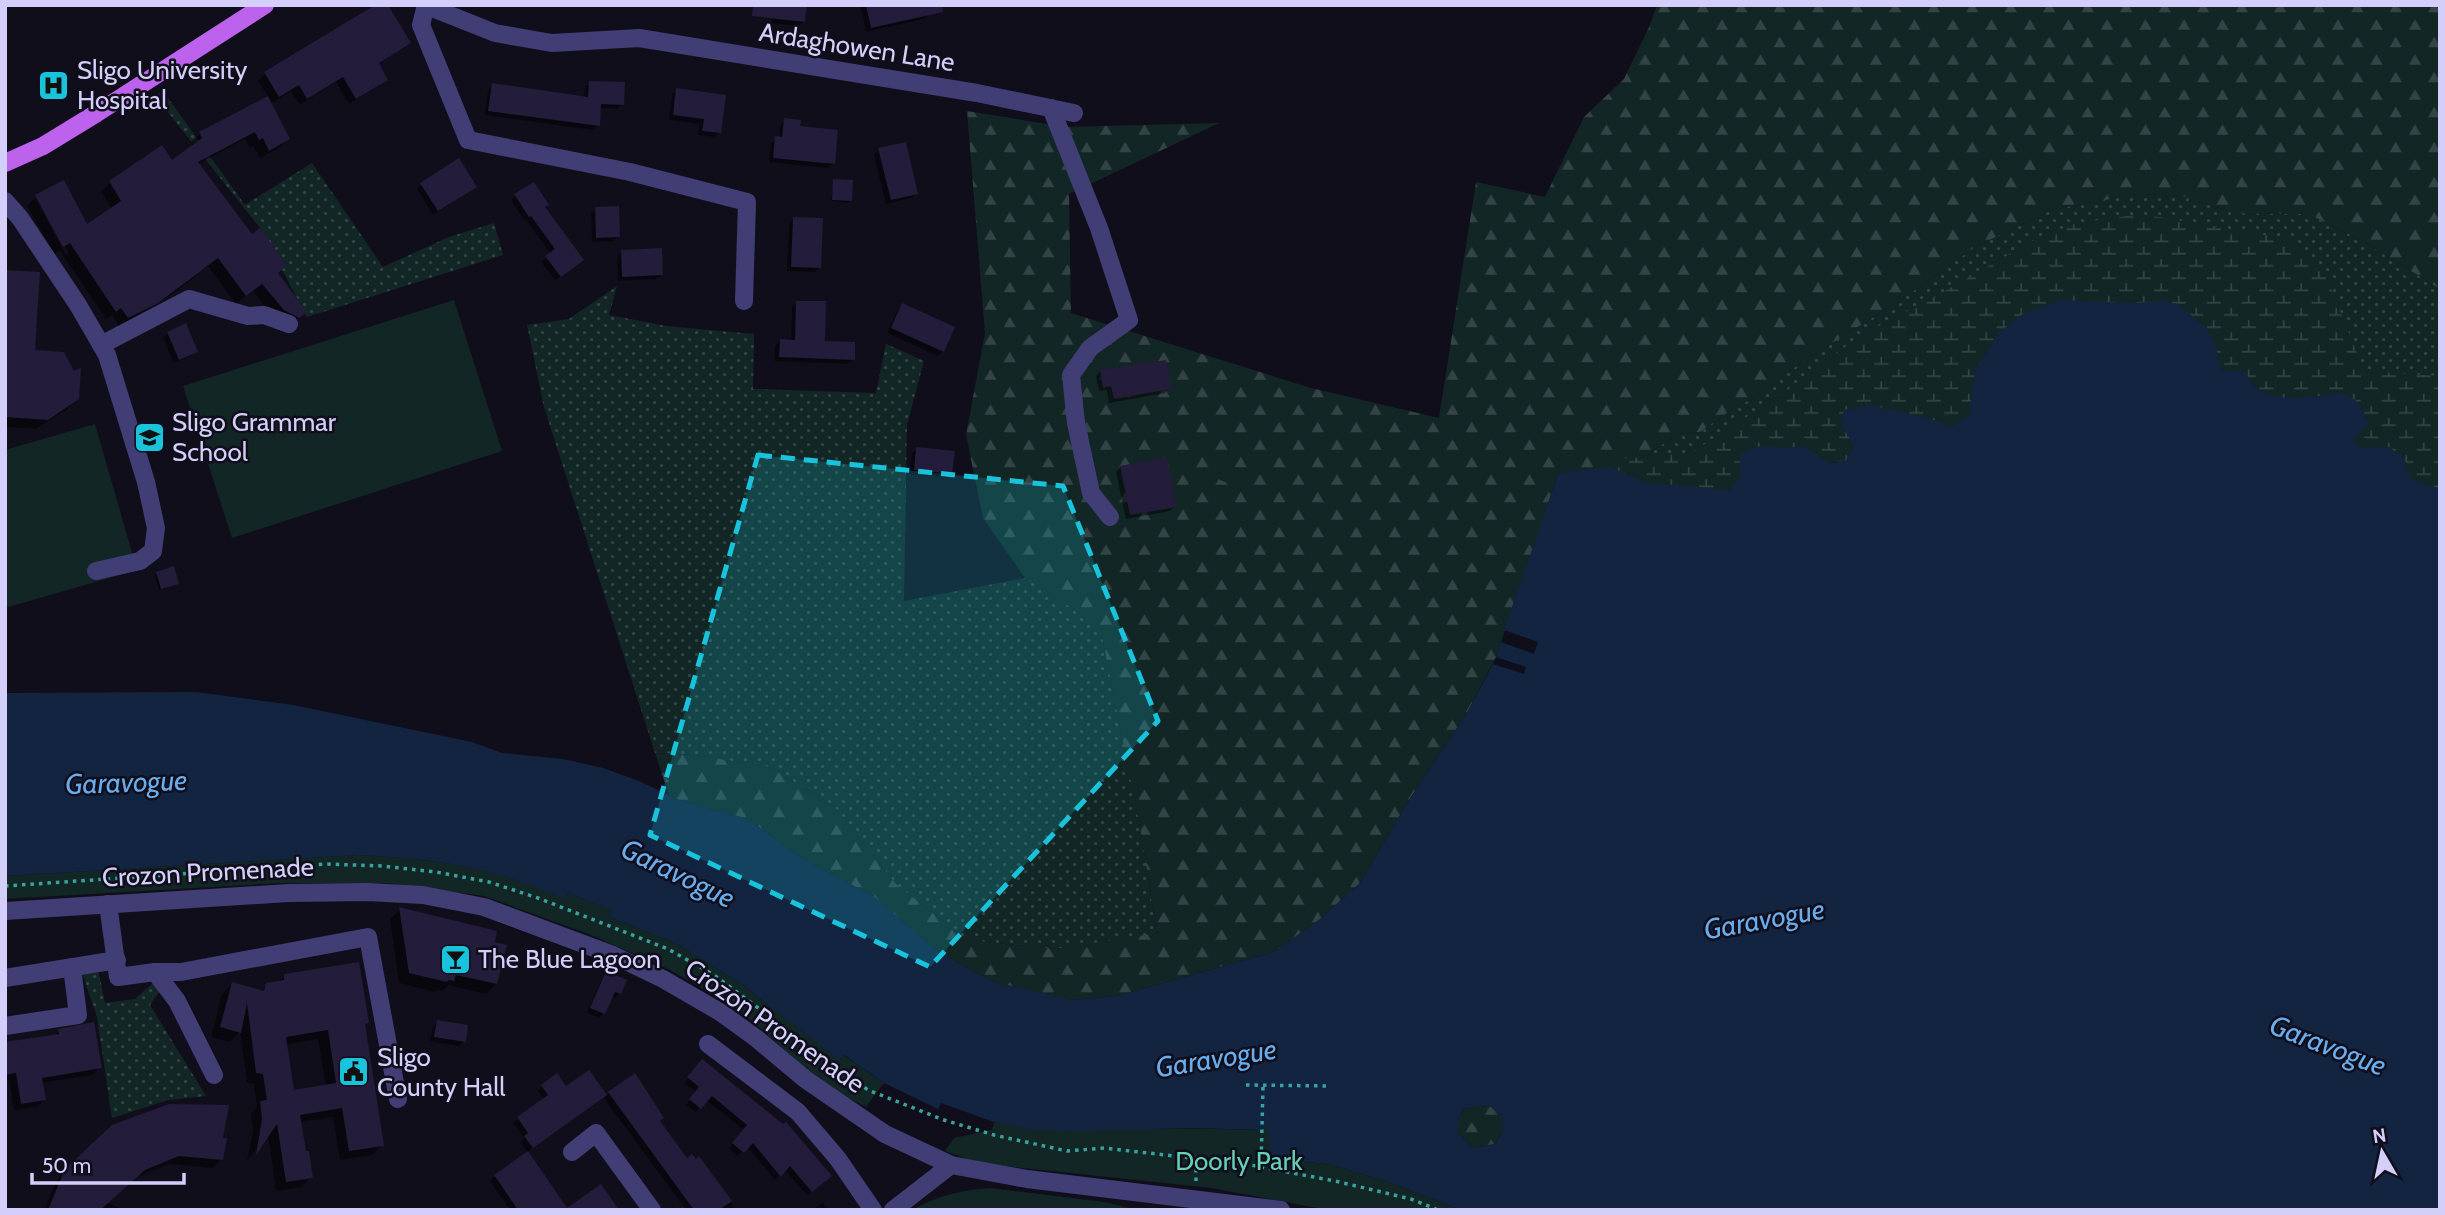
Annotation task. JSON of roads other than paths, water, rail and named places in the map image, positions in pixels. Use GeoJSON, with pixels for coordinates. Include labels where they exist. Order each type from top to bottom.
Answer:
{"type":"FeatureCollection","features":[{"type":"Feature","properties":{"kind":"main road"},"geometry":{"type":"LineString","coordinates":[[5,163],[43,145],[97,113],[265,5]]}},
{"type":"Feature","properties":{"kind":"street","name":"Ardaghowen Lane"},"geometry":{"type":"LineString","coordinates":[[744,301],[747,202],[630,172],[468,140],[421,25],[427,6],[495,33],[552,43],[639,38],[977,93],[1074,113]]}},
{"type":"Feature","properties":{"kind":"street"},"geometry":{"type":"LineString","coordinates":[[1051,108],[1099,228],[1129,320],[1090,348],[1071,374],[1076,424],[1091,493],[1110,517]]}},
{"type":"Feature","properties":{"kind":"street"},"geometry":{"type":"LineString","coordinates":[[5,201],[49,261],[102,345],[146,482],[156,528],[153,551],[140,561],[96,572]]}},
{"type":"Feature","properties":{"kind":"street"},"geometry":{"type":"LineString","coordinates":[[102,345],[189,299],[248,316],[264,315],[289,324]]}},
{"type":"Feature","properties":{"kind":"street","name":"Crozon Promenade"},"geometry":{"type":"LineString","coordinates":[[5,911],[368,891],[423,895],[484,907],[613,954],[663,979],[720,1012],[805,1079],[886,1134],[951,1165],[1180,1203]]}},
{"type":"Feature","properties":{"kind":"street"},"geometry":{"type":"LineString","coordinates":[[108,904],[118,977],[181,972],[368,937],[398,1099]]}},
{"type":"Feature","properties":{"kind":"street"},"geometry":{"type":"LineString","coordinates":[[5,978],[117,960]]}},
{"type":"Feature","properties":{"kind":"street"},"geometry":{"type":"LineString","coordinates":[[5,1026],[78,1015],[72,967]]}},
{"type":"Feature","properties":{"kind":"street"},"geometry":{"type":"LineString","coordinates":[[155,972],[177,1001],[214,1075]]}},
{"type":"Feature","properties":{"kind":"street"},"geometry":{"type":"LineString","coordinates":[[708,1044],[798,1112],[838,1159],[873,1210]]}},
{"type":"Feature","properties":{"kind":"street"},"geometry":{"type":"LineString","coordinates":[[572,1152],[596,1133],[652,1210]]}},
{"type":"Feature","properties":{"kind":"street"},"geometry":{"type":"LineString","coordinates":[[893,1210],[951,1165]]}},
{"type":"Feature","properties":{"kind":"street"},"geometry":{"type":"LineString","coordinates":[[1180,1203],[1281,1210]]}},
{"type":"Feature","properties":{"kind":"water","name":"Garavogue"},"geometry":{"type":"Polygon","coordinates":[[[2061,300],[2133,303],[2161,301],[2178,304],[2205,327],[2214,340],[2222,371],[2244,371],[2258,389],[2267,394],[2287,398],[2341,392],[2358,402],[2368,423],[2353,440],[2361,448],[2389,447],[2405,460],[2410,479],[2440,489],[2440,1210],[1462,1210],[1333,1165],[1270,1157],[1269,1130],[1029,1129],[994,1122],[941,1103],[938,1109],[884,1083],[844,1055],[839,1060],[739,982],[675,943],[610,917],[612,910],[568,893],[565,899],[514,879],[464,866],[359,855],[5,876],[5,693],[196,692],[293,705],[472,742],[502,753],[563,759],[603,768],[679,800],[748,819],[808,862],[873,896],[928,943],[994,982],[1071,1000],[1117,996],[1274,952],[1319,920],[1359,884],[1411,797],[1468,711],[1493,664],[1524,674],[1526,667],[1496,657],[1501,642],[1534,654],[1538,642],[1504,630],[1558,474],[1608,466],[1644,482],[1730,490],[1740,477],[1740,454],[1760,446],[1802,446],[1831,463],[1846,461],[1854,446],[1841,424],[1844,410],[1870,405],[1934,420],[1951,427],[1969,415],[1975,371],[1998,333],[2023,314],[2061,300]],[[1491,1107],[1464,1109],[1458,1119],[1458,1132],[1472,1148],[1495,1144],[1503,1131],[1502,1116],[1491,1107]]]}},
{"type":"Feature","properties":{"kind":"place","name":"Sligo University Hospital"},"geometry":{"type":"Point","coordinates":[54,85]}},
{"type":"Feature","properties":{"kind":"place","name":"Sligo Grammar School"},"geometry":{"type":"Point","coordinates":[149,437]}},
{"type":"Feature","properties":{"kind":"place","name":"The Blue Lagoon"},"geometry":{"type":"Point","coordinates":[455,959]}},
{"type":"Feature","properties":{"kind":"place","name":"Sligo County Hall"},"geometry":{"type":"Point","coordinates":[354,1072]}},
{"type":"Feature","properties":{"kind":"park label","name":"Doorly Park"},"geometry":{"type":"Point","coordinates":[1239,1161]}}]}
